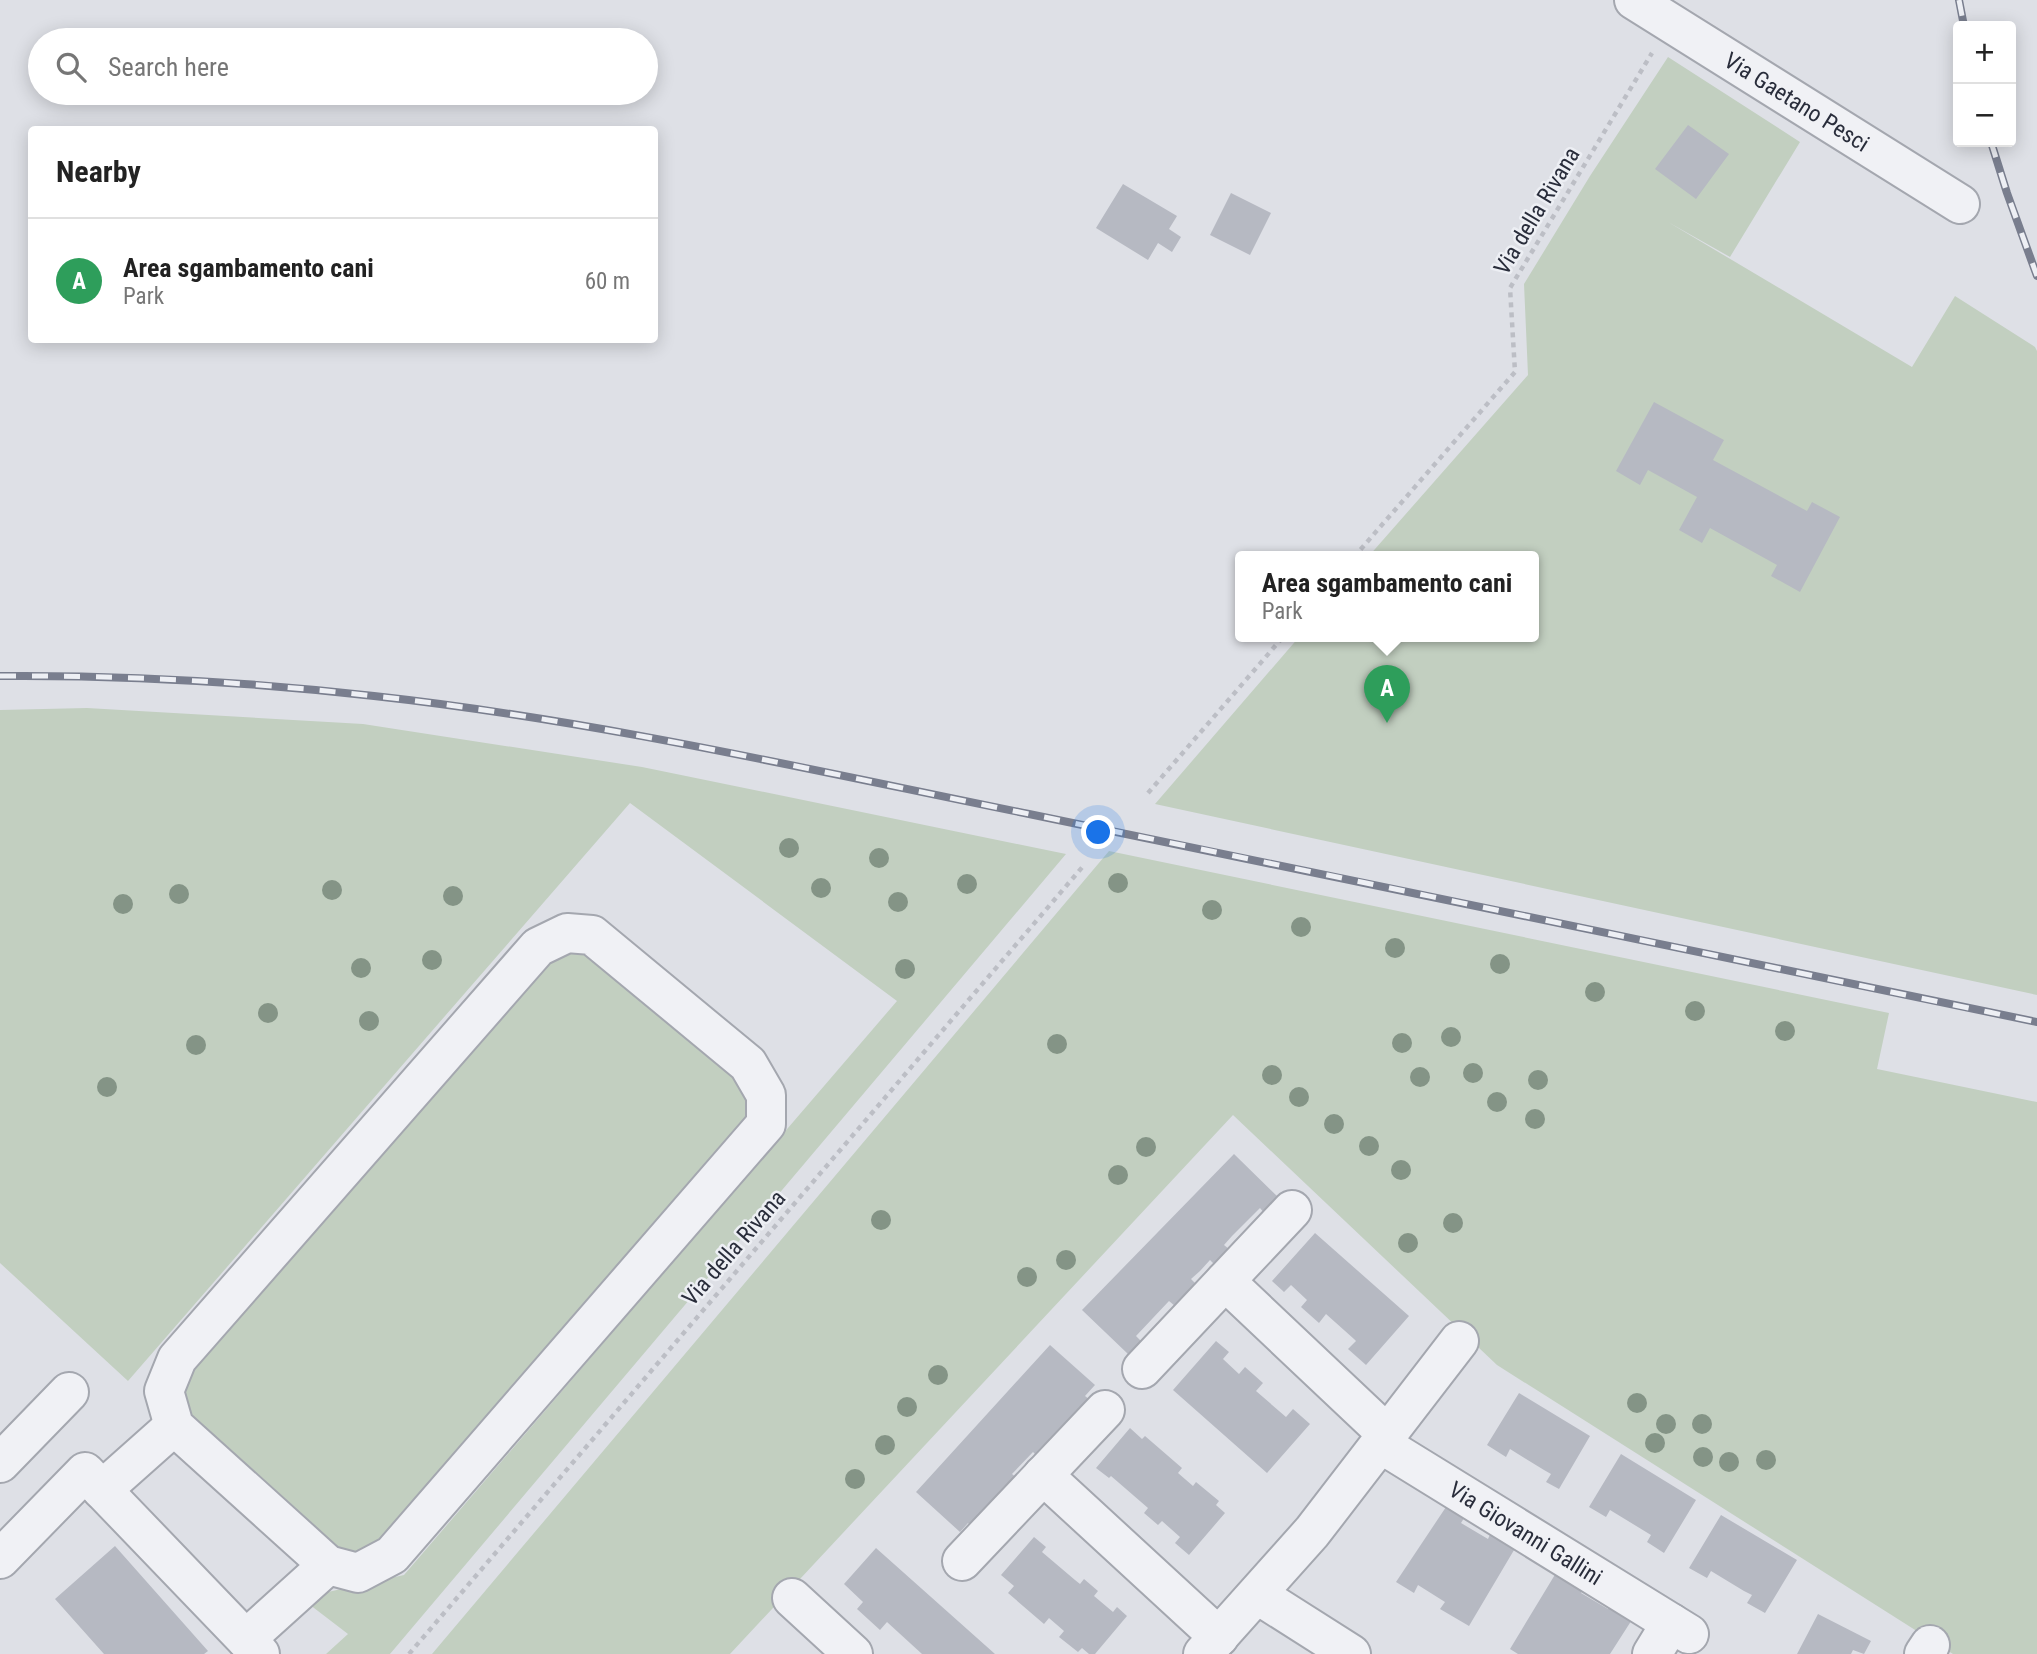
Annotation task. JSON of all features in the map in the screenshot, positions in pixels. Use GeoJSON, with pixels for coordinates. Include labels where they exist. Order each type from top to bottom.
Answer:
{"type":"FeatureCollection","features":[{"type":"Feature","properties":{"kind":"street","name":"Via Gaetano Pesci"},"geometry":{"type":"LineString","coordinates":[[1634,0],[1960,204]]}},
{"type":"Feature","properties":{"kind":"street"},"geometry":{"type":"LineString","coordinates":[[567,933],[593,935],[748,1064],[766,1095],[766,1124],[392,1555],[358,1573],[328,1565],[174,1426],[164,1391],[177,1359],[538,947],[567,933]]}},
{"type":"Feature","properties":{"kind":"street"},"geometry":{"type":"LineString","coordinates":[[1142,1369],[1292,1210]]}},
{"type":"Feature","properties":{"kind":"street","name":"Via Giovanni Gallini"},"geometry":{"type":"LineString","coordinates":[[1225,1281],[1384,1439],[1670,1637]]}},
{"type":"Feature","properties":{"kind":"street"},"geometry":{"type":"LineString","coordinates":[[1043,1475],[1211,1645],[1312,1532],[1459,1341]]}},
{"type":"Feature","properties":{"kind":"street"},"geometry":{"type":"LineString","coordinates":[[0,1463],[69,1392]]}},
{"type":"Feature","properties":{"kind":"street"},"geometry":{"type":"LineString","coordinates":[[962,1561],[1105,1410]]}},
{"type":"Feature","properties":{"kind":"street"},"geometry":{"type":"LineString","coordinates":[[102,1490],[174,1426]]}},
{"type":"Feature","properties":{"kind":"street"},"geometry":{"type":"LineString","coordinates":[[0,1559],[85,1472],[253,1646],[328,1565]]}},
{"type":"Feature","properties":{"kind":"street"},"geometry":{"type":"LineString","coordinates":[[1258,1595],[1351,1654]]}},
{"type":"Feature","properties":{"kind":"street"},"geometry":{"type":"LineString","coordinates":[[792,1598],[853,1654]]}},
{"type":"Feature","properties":{"kind":"path","name":"Via della Rivana"},"geometry":{"type":"LineString","coordinates":[[1359,551],[1516,372],[1510,288],[1656,46]]}},
{"type":"Feature","properties":{"kind":"path"},"geometry":{"type":"LineString","coordinates":[[1148,793],[1279,642]]}},
{"type":"Feature","properties":{"kind":"path","name":"Via della Rivana"},"geometry":{"type":"LineString","coordinates":[[409,1654],[1085,864]]}},
{"type":"Feature","properties":{"kind":"green space"},"geometry":{"type":"Polygon","coordinates":[[[1668,57],[1800,142],[1730,257],[1668,222],[1912,367],[1955,296],[2035,347],[2037,995],[1155,804],[1295,642],[1539,642],[1539,551],[1373,551],[1528,375],[1524,284],[1590,176],[1668,57]]]}},
{"type":"Feature","properties":{"kind":"green space"},"geometry":{"type":"Polygon","coordinates":[[[87,708],[363,724],[642,767],[1066,854],[390,1654],[326,1654],[348,1634],[301,1598],[404,1575],[897,1001],[630,803],[128,1381],[0,1263],[0,710],[87,708]]]}},
{"type":"Feature","properties":{"kind":"green space"},"geometry":{"type":"Polygon","coordinates":[[[1109,851],[1889,1013],[1877,1069],[2037,1102],[2037,1654],[1953,1654],[1497,1365],[1233,1115],[730,1654],[432,1654],[1109,851]]]}},
{"type":"Feature","properties":{"kind":"green space"},"geometry":{"type":"Polygon","coordinates":[[[588,946],[739,1072],[754,1120],[385,1546],[356,1561],[333,1554],[185,1419],[176,1392],[187,1364],[545,956],[588,946]]]}},
{"type":"Feature","properties":{"kind":"building"},"geometry":{"type":"Polygon","coordinates":[[[1688,125],[1729,154],[1696,199],[1655,169],[1688,125]]]}},
{"type":"Feature","properties":{"kind":"building"},"geometry":{"type":"Polygon","coordinates":[[[1123,184],[1177,216],[1169,229],[1181,237],[1172,252],[1158,243],[1148,260],[1096,228],[1123,184]]]}},
{"type":"Feature","properties":{"kind":"building"},"geometry":{"type":"Polygon","coordinates":[[[1231,193],[1271,213],[1250,255],[1210,235],[1231,193]]]}},
{"type":"Feature","properties":{"kind":"building"},"geometry":{"type":"Polygon","coordinates":[[[1654,402],[1724,440],[1713,460],[1807,511],[1812,502],[1840,517],[1800,592],[1771,576],[1777,565],[1710,528],[1702,543],[1679,530],[1697,497],[1648,470],[1640,485],[1616,471],[1654,402]]]}},
{"type":"Feature","properties":{"kind":"building"},"geometry":{"type":"Polygon","coordinates":[[[1234,1154],[1280,1199],[1265,1214],[1260,1208],[1232,1236],[1224,1245],[1230,1250],[1215,1265],[1210,1260],[1191,1279],[1196,1284],[1175,1306],[1169,1301],[1136,1336],[1141,1341],[1128,1354],[1082,1310],[1234,1154]]]}},
{"type":"Feature","properties":{"kind":"building"},"geometry":{"type":"Polygon","coordinates":[[[1315,1233],[1409,1316],[1366,1365],[1348,1349],[1356,1341],[1354,1339],[1326,1314],[1319,1323],[1301,1307],[1307,1300],[1291,1285],[1284,1292],[1272,1281],[1315,1233]]]}},
{"type":"Feature","properties":{"kind":"building"},"geometry":{"type":"Polygon","coordinates":[[[1216,1341],[1229,1352],[1223,1359],[1239,1374],[1245,1367],[1263,1383],[1256,1391],[1286,1417],[1293,1409],[1310,1424],[1267,1473],[1173,1390],[1216,1341]]]}},
{"type":"Feature","properties":{"kind":"building"},"geometry":{"type":"Polygon","coordinates":[[[1050,1345],[1095,1385],[1085,1396],[1090,1400],[1038,1457],[1033,1452],[1012,1474],[1018,1479],[973,1528],[968,1523],[960,1532],[916,1492],[1050,1345]]]}},
{"type":"Feature","properties":{"kind":"building"},"geometry":{"type":"Polygon","coordinates":[[[1519,1393],[1590,1436],[1559,1489],[1546,1482],[1551,1474],[1510,1449],[1506,1457],[1487,1445],[1519,1393]]]}},
{"type":"Feature","properties":{"kind":"building"},"geometry":{"type":"Polygon","coordinates":[[[1130,1428],[1142,1439],[1145,1436],[1182,1468],[1178,1473],[1193,1486],[1196,1482],[1219,1501],[1216,1505],[1225,1513],[1189,1555],[1175,1543],[1180,1537],[1162,1521],[1158,1525],[1144,1513],[1148,1508],[1111,1476],[1109,1478],[1096,1468],[1130,1428]]]}},
{"type":"Feature","properties":{"kind":"building"},"geometry":{"type":"Polygon","coordinates":[[[1621,1454],[1696,1500],[1664,1553],[1647,1542],[1651,1535],[1610,1510],[1606,1517],[1589,1507],[1621,1454]]]}},
{"type":"Feature","properties":{"kind":"building"},"geometry":{"type":"Polygon","coordinates":[[[1448,1504],[1466,1515],[1461,1523],[1488,1539],[1492,1530],[1517,1545],[1469,1626],[1440,1609],[1445,1602],[1418,1585],[1414,1593],[1396,1582],[1448,1504]]]}},
{"type":"Feature","properties":{"kind":"building"},"geometry":{"type":"Polygon","coordinates":[[[1721,1515],[1797,1560],[1765,1613],[1747,1603],[1752,1595],[1711,1571],[1707,1578],[1689,1568],[1721,1515]]]}},
{"type":"Feature","properties":{"kind":"building"},"geometry":{"type":"Polygon","coordinates":[[[1034,1537],[1046,1547],[1042,1552],[1080,1584],[1084,1579],[1098,1591],[1094,1596],[1113,1612],[1117,1607],[1127,1616],[1095,1654],[1089,1654],[1082,1648],[1078,1652],[1059,1637],[1064,1631],[1049,1618],[1044,1624],[1008,1593],[1014,1586],[1001,1575],[1034,1537]]]}},
{"type":"Feature","properties":{"kind":"building"},"geometry":{"type":"Polygon","coordinates":[[[115,1546],[208,1651],[204,1654],[104,1654],[55,1599],[115,1546]]]}},
{"type":"Feature","properties":{"kind":"building"},"geometry":{"type":"Polygon","coordinates":[[[876,1548],[995,1654],[922,1654],[887,1622],[880,1630],[857,1609],[863,1602],[844,1584],[876,1548]]]}},
{"type":"Feature","properties":{"kind":"building"},"geometry":{"type":"Polygon","coordinates":[[[1559,1568],[1586,1584],[1581,1593],[1608,1609],[1613,1601],[1635,1615],[1610,1654],[1518,1654],[1510,1649],[1559,1568]]]}},
{"type":"Feature","properties":{"kind":"building"},"geometry":{"type":"Polygon","coordinates":[[[1818,1614],[1871,1641],[1864,1654],[1853,1650],[1851,1654],[1797,1654],[1818,1614]]]}},
{"type":"Feature","properties":{"kind":"railway"},"geometry":{"type":"LineString","coordinates":[[1959,0],[1963,21]]}},
{"type":"Feature","properties":{"kind":"railway"},"geometry":{"type":"LineString","coordinates":[[1993,147],[2037,276]]}},
{"type":"Feature","properties":{"kind":"railway"},"geometry":{"type":"LineString","coordinates":[[0,676],[141,678],[281,687],[374,696],[539,718],[784,764],[2037,1022]]}},
{"type":"Feature","properties":{"kind":"place","name":"Area sgambamento cani"},"geometry":{"type":"Point","coordinates":[1387,723]}}]}
